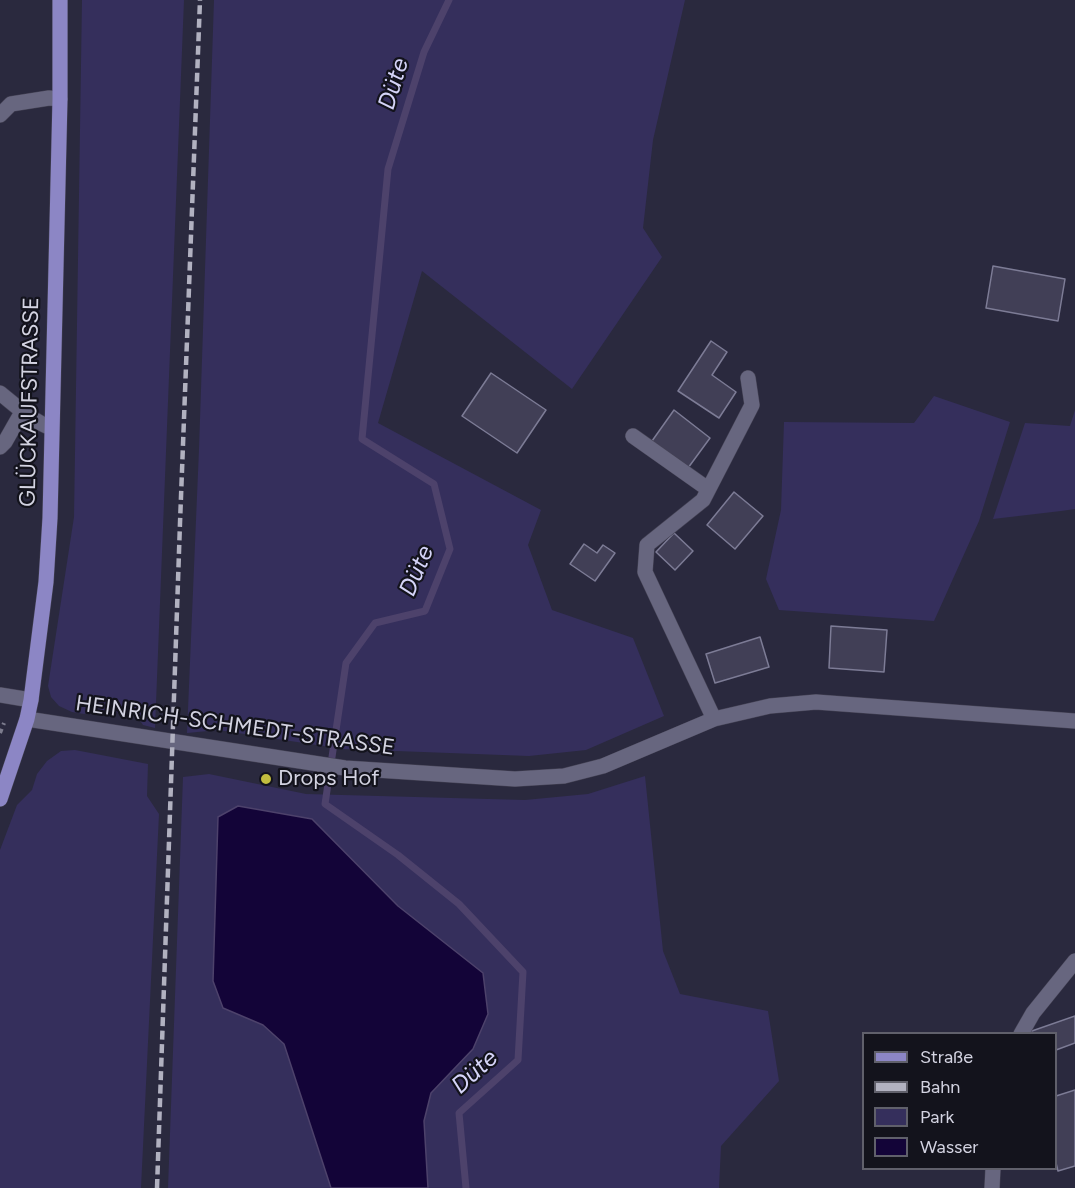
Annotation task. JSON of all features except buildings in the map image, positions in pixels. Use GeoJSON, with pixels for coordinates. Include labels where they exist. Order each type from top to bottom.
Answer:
{"type":"FeatureCollection","features":[{"type":"Feature","properties":{"kind":"main road","name":"GLÜCKAUFSTRASSE"},"geometry":{"type":"LineString","coordinates":[[0,799],[27,719],[46,582],[50,518],[60,99],[60,0]]}},
{"type":"Feature","properties":{"kind":"street"},"geometry":{"type":"LineString","coordinates":[[0,115],[11,104],[49,98],[60,99]]}},
{"type":"Feature","properties":{"kind":"street"},"geometry":{"type":"LineString","coordinates":[[714,719],[645,572],[647,545],[703,500],[752,405],[748,378]]}},
{"type":"Feature","properties":{"kind":"street"},"geometry":{"type":"LineString","coordinates":[[0,393],[22,412],[51,428]]}},
{"type":"Feature","properties":{"kind":"street"},"geometry":{"type":"LineString","coordinates":[[0,447],[22,412]]}},
{"type":"Feature","properties":{"kind":"street"},"geometry":{"type":"LineString","coordinates":[[633,436],[708,489]]}},
{"type":"Feature","properties":{"kind":"street"},"geometry":{"type":"LineString","coordinates":[[0,695],[31,700]]}},
{"type":"Feature","properties":{"kind":"street","name":"HEINRICH-SCHMEDT-STRASSE"},"geometry":{"type":"LineString","coordinates":[[27,719],[309,764],[515,779],[564,776],[603,766],[714,719],[770,706],[816,702],[1075,721]]}},
{"type":"Feature","properties":{"kind":"street"},"geometry":{"type":"LineString","coordinates":[[1022,1032],[1033,1013],[1075,961]]}},
{"type":"Feature","properties":{"kind":"street"},"geometry":{"type":"LineString","coordinates":[[992,1188],[993,1170]]}},
{"type":"Feature","properties":{"kind":"green space"},"geometry":{"type":"Polygon","coordinates":[[[82,0],[184,0],[155,728],[143,725],[137,716],[97,709],[84,714],[72,712],[59,706],[51,697],[48,686],[74,517],[82,0]]]}},
{"type":"Feature","properties":{"kind":"green space"},"geometry":{"type":"Polygon","coordinates":[[[214,0],[685,0],[653,140],[643,228],[662,257],[572,389],[422,271],[378,423],[541,510],[528,545],[552,610],[633,638],[664,716],[586,750],[529,756],[343,749],[218,730],[187,733],[214,0]]]}},
{"type":"Feature","properties":{"kind":"green space"},"geometry":{"type":"Polygon","coordinates":[[[934,396],[1010,422],[979,521],[934,621],[779,610],[766,579],[781,510],[784,422],[914,423],[934,396]]]}},
{"type":"Feature","properties":{"kind":"green space"},"geometry":{"type":"Polygon","coordinates":[[[1075,410],[1075,509],[993,519],[1025,423],[1070,426],[1075,410]]]}},
{"type":"Feature","properties":{"kind":"green space"},"geometry":{"type":"Polygon","coordinates":[[[75,750],[148,764],[147,796],[159,814],[141,1188],[0,1188],[0,850],[17,805],[32,790],[37,774],[47,761],[61,751],[75,750]]]}},
{"type":"Feature","properties":{"kind":"green space"},"geometry":{"type":"Polygon","coordinates":[[[209,774],[306,794],[525,800],[588,794],[645,776],[663,951],[680,994],[768,1011],[779,1081],[721,1146],[719,1188],[168,1188],[183,777],[209,774]]]}},
{"type":"Feature","properties":{"kind":"water"},"geometry":{"type":"Polygon","coordinates":[[[238,806],[312,819],[398,906],[483,973],[488,1014],[473,1049],[431,1093],[424,1121],[428,1188],[331,1188],[284,1044],[263,1025],[223,1008],[213,981],[218,817],[238,806]]]}},
{"type":"Feature","properties":{"kind":"waterway","name":"Düte"},"geometry":{"type":"LineString","coordinates":[[449,0],[424,52],[388,169],[362,439],[434,484],[450,549],[425,611],[375,623],[346,663],[325,804],[398,855],[459,904],[523,972],[518,1060],[459,1113],[466,1188]]}},
{"type":"Feature","properties":{"kind":"railway"},"geometry":{"type":"LineString","coordinates":[[157,1188],[200,0]]}},
{"type":"Feature","properties":{"kind":"place","name":"Drops Hof"},"geometry":{"type":"Point","coordinates":[266,779]}}]}
